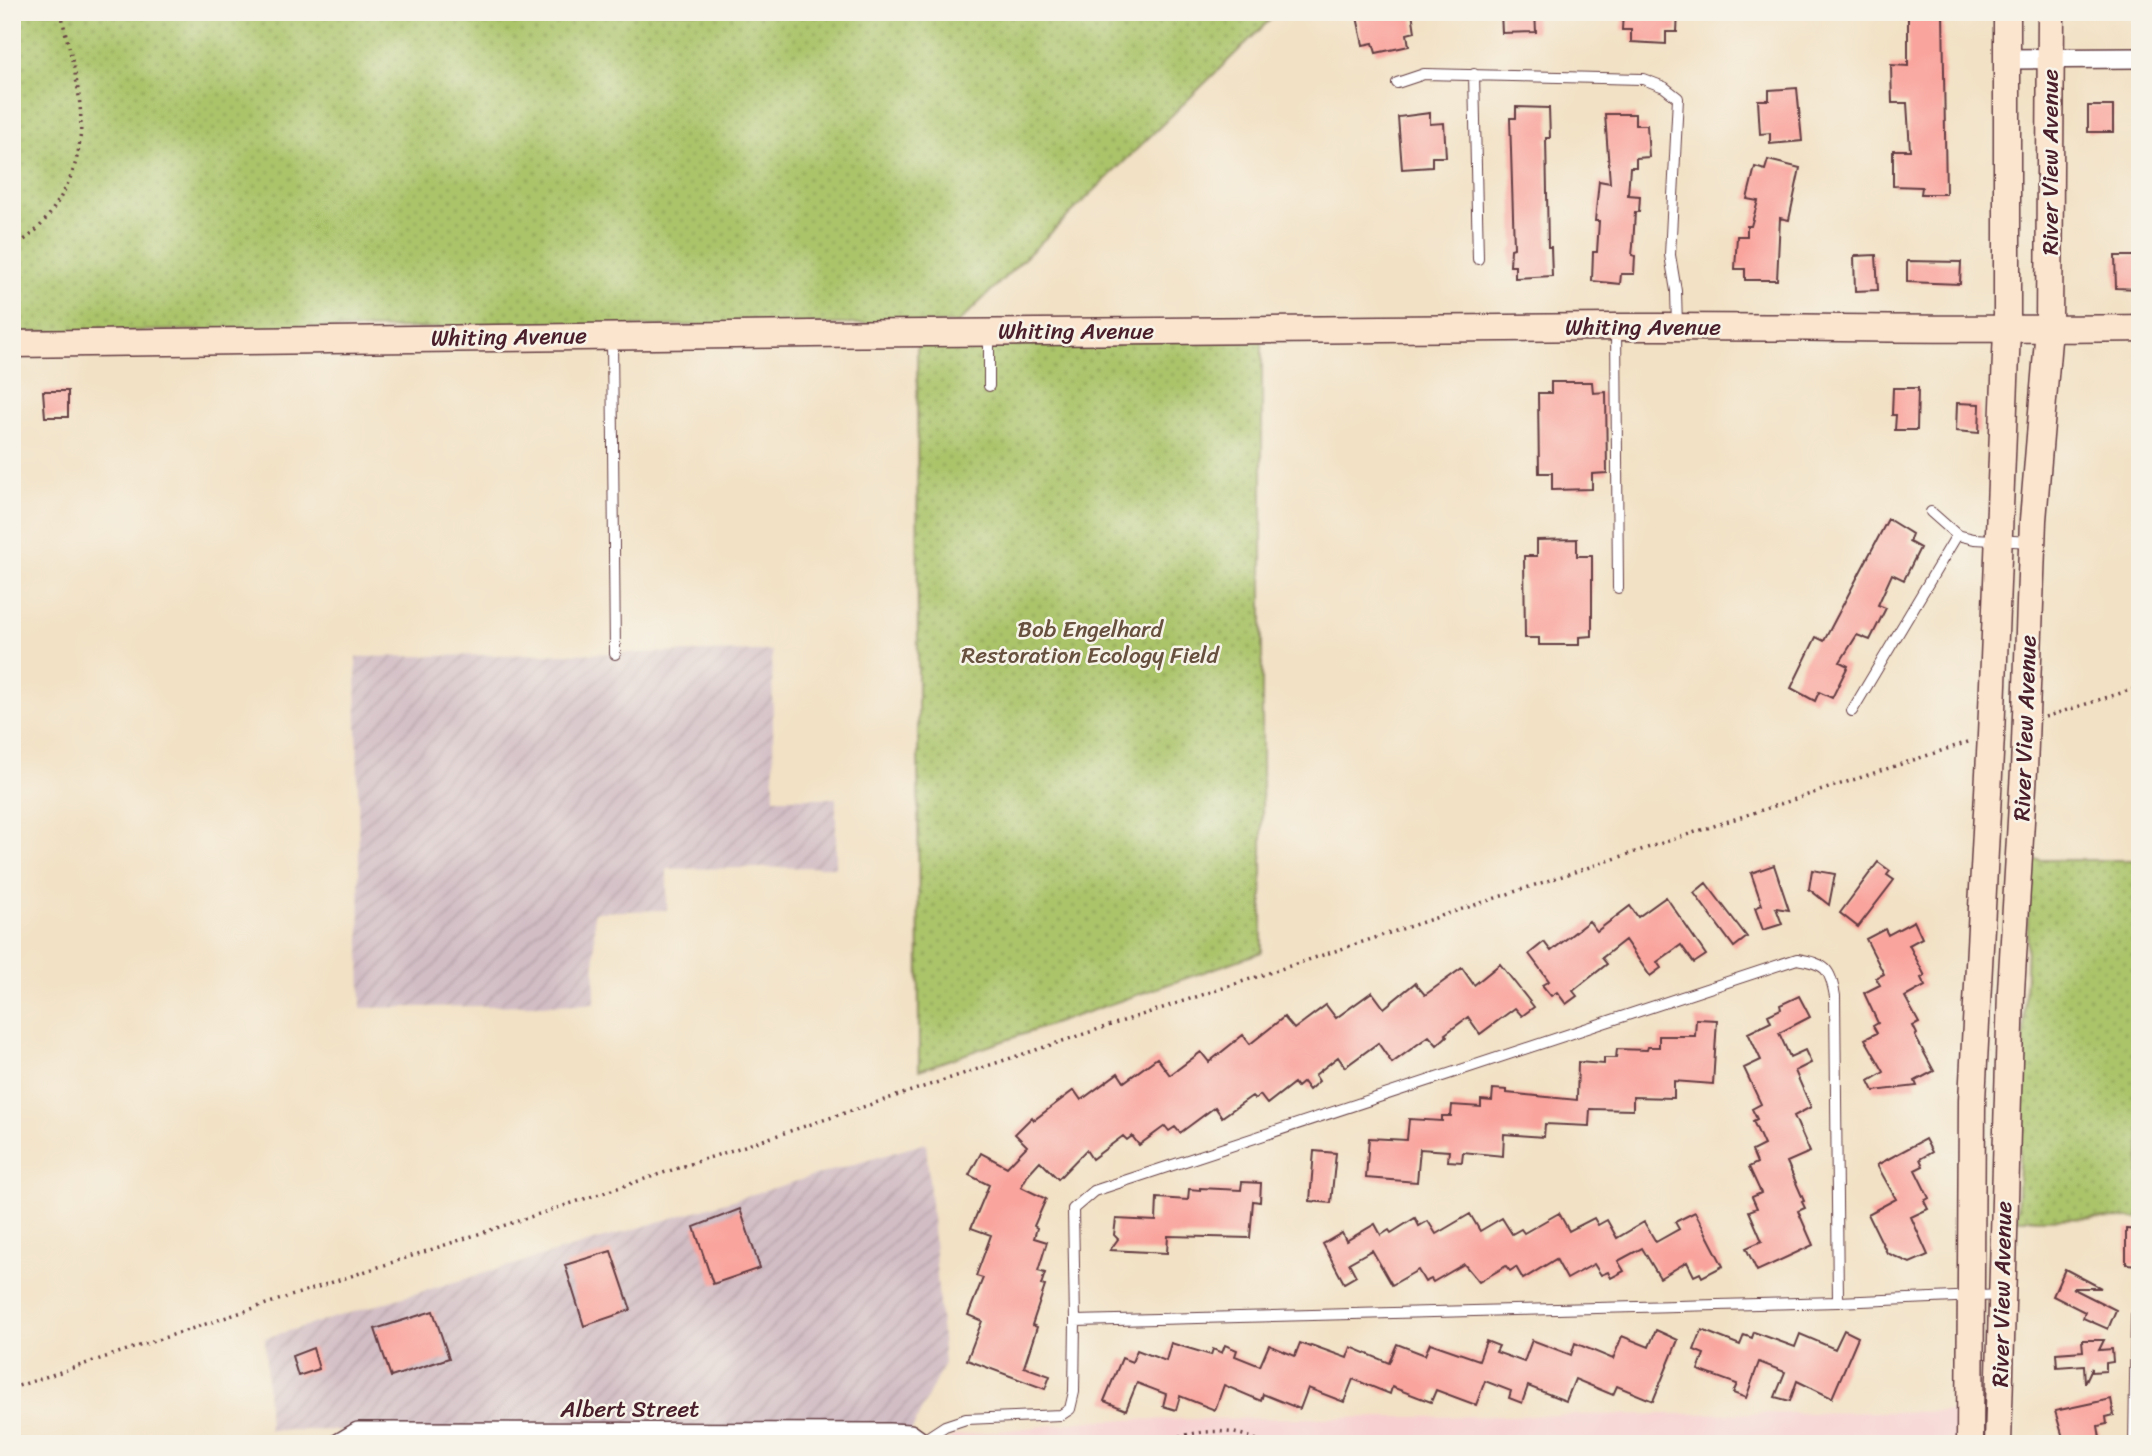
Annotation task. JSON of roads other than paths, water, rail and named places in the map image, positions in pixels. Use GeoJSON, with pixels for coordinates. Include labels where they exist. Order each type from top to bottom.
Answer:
{"type":"FeatureCollection","features":[{"type":"Feature","properties":{"kind":"main road","name":"River View Avenue"},"geometry":{"type":"LineString","coordinates":[[1970,1444],[1972,1100],[2000,541],[2007,330],[2007,12]]}},
{"type":"Feature","properties":{"kind":"main road","name":"River View Avenue"},"geometry":{"type":"LineString","coordinates":[[1998,1444],[2007,1099],[2032,542],[2049,328],[2051,12]]}},
{"type":"Feature","properties":{"kind":"main road","name":"Whiting Avenue"},"geometry":{"type":"LineString","coordinates":[[12,344],[989,331],[1616,327],[2007,330],[2140,328]]}},
{"type":"Feature","properties":{"kind":"street"},"geometry":{"type":"LineString","coordinates":[[2007,59],[2140,58]]}},
{"type":"Feature","properties":{"kind":"street","name":"Albert Street"},"geometry":{"type":"LineString","coordinates":[[339,1443],[358,1432],[636,1439],[889,1433],[909,1434],[923,1442]]}},
{"type":"Feature","properties":{"kind":"lane"},"geometry":{"type":"LineString","coordinates":[[1397,83],[1424,74],[1643,79],[1664,86],[1678,98],[1670,255],[1676,291],[1677,327]]}},
{"type":"Feature","properties":{"kind":"lane"},"geometry":{"type":"LineString","coordinates":[[1474,74],[1478,259]]}},
{"type":"Feature","properties":{"kind":"lane"},"geometry":{"type":"LineString","coordinates":[[1616,327],[1618,588]]}},
{"type":"Feature","properties":{"kind":"lane"},"geometry":{"type":"LineString","coordinates":[[989,331],[989,386]]}},
{"type":"Feature","properties":{"kind":"lane"},"geometry":{"type":"LineString","coordinates":[[612,335],[615,654]]}},
{"type":"Feature","properties":{"kind":"lane"},"geometry":{"type":"LineString","coordinates":[[1931,512],[1958,535],[1974,539],[2032,542]]}},
{"type":"Feature","properties":{"kind":"lane"},"geometry":{"type":"LineString","coordinates":[[1852,711],[1958,535]]}},
{"type":"Feature","properties":{"kind":"lane"},"geometry":{"type":"LineString","coordinates":[[923,1442],[945,1426],[965,1419],[1061,1415],[1070,1409],[1074,1392],[1073,1209],[1094,1191],[1797,959],[1818,962],[1831,974],[1835,996],[1838,1302]]}},
{"type":"Feature","properties":{"kind":"lane"},"geometry":{"type":"LineString","coordinates":[[1075,1321],[1838,1302],[2003,1295]]}},
{"type":"Feature","properties":{"kind":"lane"},"geometry":{"type":"LineString","coordinates":[[2134,1444],[2136,1315],[2140,1309]]}},
{"type":"Feature","properties":{"kind":"park label","name":"Bob Engelhard Restoration Ecology Field"},"geometry":{"type":"Point","coordinates":[1090,642]}}]}
